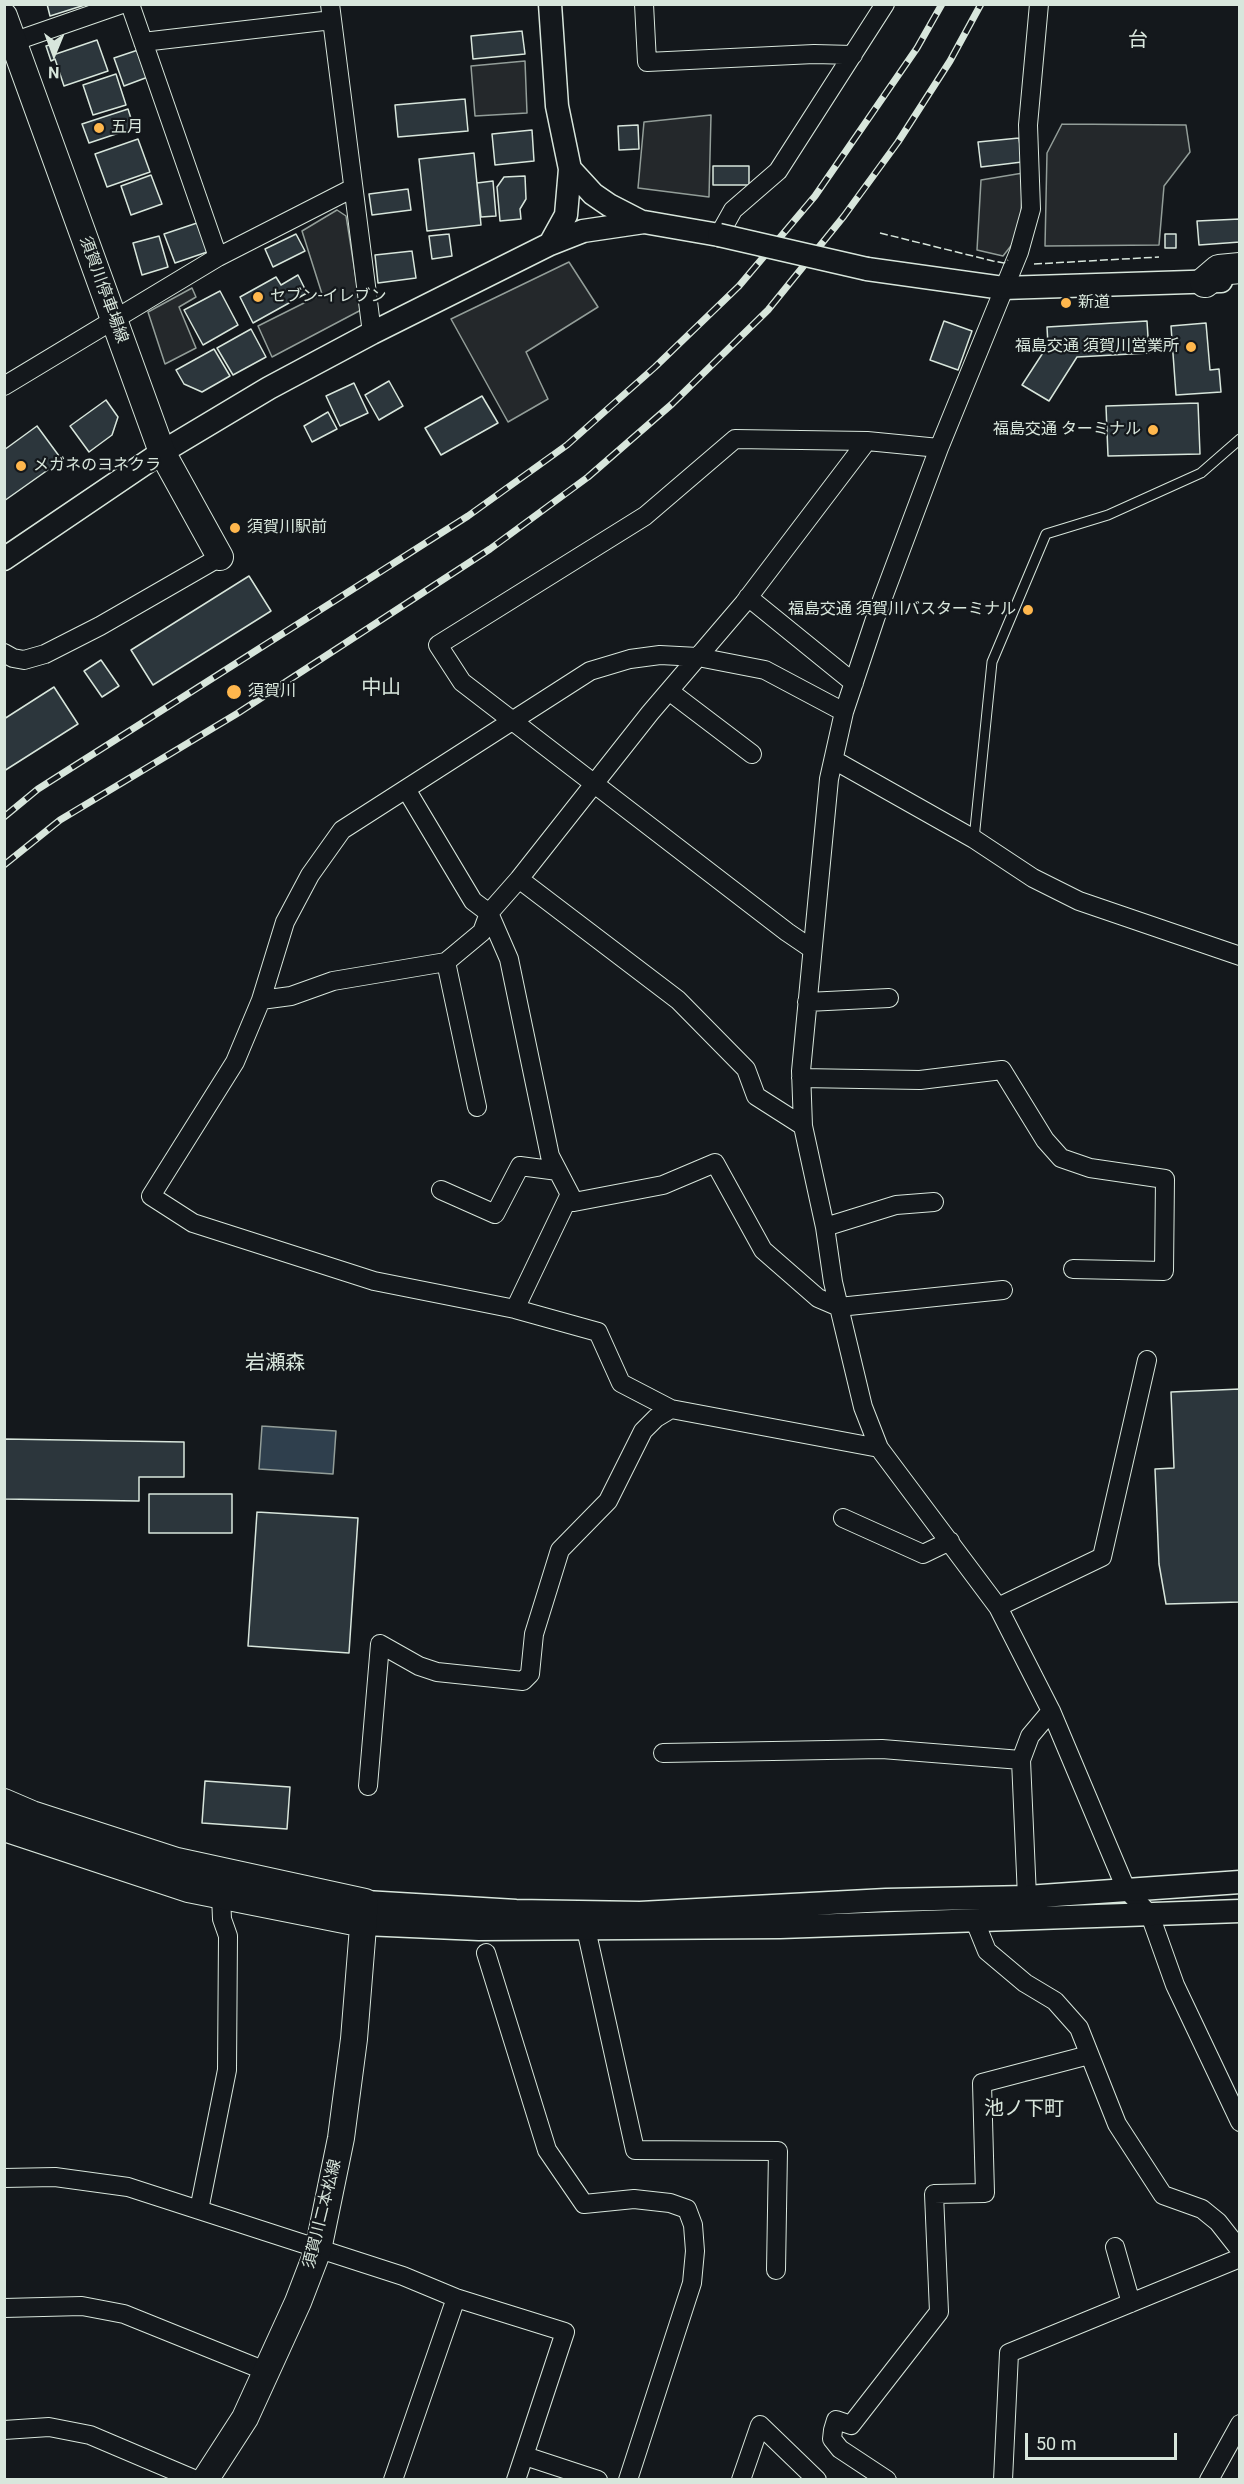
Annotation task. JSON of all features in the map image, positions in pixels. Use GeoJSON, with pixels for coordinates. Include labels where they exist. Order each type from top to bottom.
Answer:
{"type":"FeatureCollection","features":[{"type":"Feature","properties":{"kind":"highway"},"geometry":{"type":"LineString","coordinates":[[1205,282],[1220,270],[1239,268]]}},
{"type":"Feature","properties":{"kind":"main road","name":"須賀川停車場線"},"geometry":{"type":"LineString","coordinates":[[4,16],[9,43],[162,452],[220,556]]}},
{"type":"Feature","properties":{"kind":"main road"},"geometry":{"type":"LineString","coordinates":[[4,1802],[32,1814],[177,1861],[364,1913]]}},
{"type":"Feature","properties":{"kind":"main road"},"geometry":{"type":"LineString","coordinates":[[4,1828],[188,1889],[221,1896],[364,1913]]}},
{"type":"Feature","properties":{"kind":"main road","name":"須賀川二本松線"},"geometry":{"type":"LineString","coordinates":[[205,2480],[245,2418],[268,2372],[318,2250],[342,2138],[354,2039],[364,1913]]}},
{"type":"Feature","properties":{"kind":"street"},"geometry":{"type":"LineString","coordinates":[[9,43],[122,4]]}},
{"type":"Feature","properties":{"kind":"street"},"geometry":{"type":"LineString","coordinates":[[130,4],[218,256]]}},
{"type":"Feature","properties":{"kind":"street"},"geometry":{"type":"LineString","coordinates":[[549,244],[566,215],[570,169],[557,106],[550,4]]}},
{"type":"Feature","properties":{"kind":"street"},"geometry":{"type":"LineString","coordinates":[[644,4],[647,62],[814,54],[853,55]]}},
{"type":"Feature","properties":{"kind":"street"},"geometry":{"type":"LineString","coordinates":[[719,235],[733,210],[778,171],[885,4]]}},
{"type":"Feature","properties":{"kind":"street"},"geometry":{"type":"LineString","coordinates":[[1039,4],[1028,125],[1031,209],[1019,252],[939,448],[854,682],[844,712],[829,779],[801,1078],[803,1126],[825,1227],[839,1307],[863,1407],[879,1448],[998,1607],[1050,1711],[1126,1889],[1150,1915],[1175,1985],[1239,2122]]}},
{"type":"Feature","properties":{"kind":"street"},"geometry":{"type":"LineString","coordinates":[[143,42],[331,12],[372,333]]}},
{"type":"Feature","properties":{"kind":"street"},"geometry":{"type":"LineString","coordinates":[[570,169],[593,194],[609,205],[644,222],[719,235],[867,269],[1003,288],[1239,280]]}},
{"type":"Feature","properties":{"kind":"street"},"geometry":{"type":"LineString","coordinates":[[4,386],[218,256],[353,188]]}},
{"type":"Feature","properties":{"kind":"street"},"geometry":{"type":"LineString","coordinates":[[4,559],[162,452],[269,388],[372,333],[549,244],[583,231],[644,222]]}},
{"type":"Feature","properties":{"kind":"street"},"geometry":{"type":"LineString","coordinates":[[812,949],[462,682],[438,645],[645,516],[735,440],[867,441],[939,448]]}},
{"type":"Feature","properties":{"kind":"street"},"geometry":{"type":"LineString","coordinates":[[261,1000],[291,996],[333,981],[446,962],[482,932],[489,913],[748,597],[867,441]]}},
{"type":"Feature","properties":{"kind":"street"},"geometry":{"type":"LineString","coordinates":[[4,653],[24,660],[45,654],[100,626],[220,556]]}},
{"type":"Feature","properties":{"kind":"street"},"geometry":{"type":"LineString","coordinates":[[748,597],[854,682]]}},
{"type":"Feature","properties":{"kind":"street"},"geometry":{"type":"LineString","coordinates":[[844,712],[765,670],[698,657],[660,655],[630,659],[590,671],[342,830],[310,874],[285,922],[261,1000],[235,1062],[151,1196],[193,1223],[374,1281],[515,1308],[598,1332],[621,1383],[671,1409],[879,1448]]}},
{"type":"Feature","properties":{"kind":"street"},"geometry":{"type":"LineString","coordinates":[[669,691],[752,754]]}},
{"type":"Feature","properties":{"kind":"street"},"geometry":{"type":"LineString","coordinates":[[834,760],[974,839],[1033,878],[1079,901],[1239,956]]}},
{"type":"Feature","properties":{"kind":"street"},"geometry":{"type":"LineString","coordinates":[[406,789],[473,901],[489,913],[509,958],[550,1156],[574,1202],[663,1185],[716,1163],[763,1250],[818,1298],[839,1307],[1003,1290]]}},
{"type":"Feature","properties":{"kind":"street"},"geometry":{"type":"LineString","coordinates":[[519,879],[678,1000],[746,1069],[756,1096],[803,1126]]}},
{"type":"Feature","properties":{"kind":"street"},"geometry":{"type":"LineString","coordinates":[[446,962],[477,1107]]}},
{"type":"Feature","properties":{"kind":"street"},"geometry":{"type":"LineString","coordinates":[[807,1002],[889,998]]}},
{"type":"Feature","properties":{"kind":"street"},"geometry":{"type":"LineString","coordinates":[[801,1078],[920,1080],[1002,1070],[1045,1140],[1061,1158],[1090,1168],[1165,1179],[1164,1271],[1073,1269]]}},
{"type":"Feature","properties":{"kind":"street"},"geometry":{"type":"LineString","coordinates":[[441,1190],[495,1214],[520,1166],[558,1171]]}},
{"type":"Feature","properties":{"kind":"street"},"geometry":{"type":"LineString","coordinates":[[515,1308],[570,1194]]}},
{"type":"Feature","properties":{"kind":"street"},"geometry":{"type":"LineString","coordinates":[[825,1227],[896,1205],[934,1202]]}},
{"type":"Feature","properties":{"kind":"street"},"geometry":{"type":"LineString","coordinates":[[998,1607],[1102,1557],[1147,1360]]}},
{"type":"Feature","properties":{"kind":"street"},"geometry":{"type":"LineString","coordinates":[[368,1786],[380,1644],[419,1666],[436,1672],[523,1681],[530,1674],[534,1634],[560,1550],[608,1501],[643,1431],[656,1418],[671,1409]]}},
{"type":"Feature","properties":{"kind":"street"},"geometry":{"type":"LineString","coordinates":[[843,1518],[923,1554],[950,1540]]}},
{"type":"Feature","properties":{"kind":"street"},"geometry":{"type":"LineString","coordinates":[[1027,1897],[1021,1760],[1030,1736],[1050,1711]]}},
{"type":"Feature","properties":{"kind":"street"},"geometry":{"type":"LineString","coordinates":[[663,1753],[882,1749],[1021,1760]]}},
{"type":"Feature","properties":{"kind":"street"},"geometry":{"type":"LineString","coordinates":[[364,1913],[516,1911],[640,1913],[886,1900],[1027,1897],[1239,1882]]}},
{"type":"Feature","properties":{"kind":"street"},"geometry":{"type":"LineString","coordinates":[[1126,1889],[1188,1896],[1239,1894]]}},
{"type":"Feature","properties":{"kind":"street"},"geometry":{"type":"LineString","coordinates":[[199,2210],[227,2070],[228,1936],[222,1919],[221,1896]]}},
{"type":"Feature","properties":{"kind":"street"},"geometry":{"type":"LineString","coordinates":[[364,1913],[461,1929],[586,1929],[780,1927],[1239,1911]]}},
{"type":"Feature","properties":{"kind":"street"},"geometry":{"type":"LineString","coordinates":[[974,1919],[987,1951],[1025,1983],[1055,2001],[1079,2028],[1117,2124],[1164,2195],[1202,2209],[1218,2222],[1239,2250]]}},
{"type":"Feature","properties":{"kind":"street"},"geometry":{"type":"LineString","coordinates":[[586,1929],[635,2150],[778,2151],[776,2270]]}},
{"type":"Feature","properties":{"kind":"street"},"geometry":{"type":"LineString","coordinates":[[486,1953],[547,2150],[585,2205],[634,2199],[670,2203],[687,2209],[693,2225],[695,2251],[692,2283],[628,2480]]}},
{"type":"Feature","properties":{"kind":"street"},"geometry":{"type":"LineString","coordinates":[[887,2480],[840,2449],[832,2439],[832,2430],[837,2420],[851,2426],[939,2312],[934,2194],[985,2193],[982,2083],[1089,2055]]}},
{"type":"Feature","properties":{"kind":"street"},"geometry":{"type":"LineString","coordinates":[[4,2178],[55,2177],[128,2187],[403,2276],[456,2298],[565,2332],[516,2480]]}},
{"type":"Feature","properties":{"kind":"street"},"geometry":{"type":"LineString","coordinates":[[1115,2247],[1131,2303]]}},
{"type":"Feature","properties":{"kind":"street"},"geometry":{"type":"LineString","coordinates":[[1003,2480],[1009,2354],[1239,2258]]}},
{"type":"Feature","properties":{"kind":"street"},"geometry":{"type":"LineString","coordinates":[[393,2480],[456,2298]]}},
{"type":"Feature","properties":{"kind":"street"},"geometry":{"type":"LineString","coordinates":[[4,2308],[82,2306],[124,2314],[268,2372]]}},
{"type":"Feature","properties":{"kind":"street"},"geometry":{"type":"LineString","coordinates":[[1209,2480],[1239,2424]]}},
{"type":"Feature","properties":{"kind":"street"},"geometry":{"type":"LineString","coordinates":[[741,2480],[760,2425],[817,2480]]}},
{"type":"Feature","properties":{"kind":"street"},"geometry":{"type":"LineString","coordinates":[[4,2430],[49,2427],[90,2435],[196,2480]]}},
{"type":"Feature","properties":{"kind":"street"},"geometry":{"type":"LineString","coordinates":[[525,2456],[598,2480]]}},
{"type":"Feature","properties":{"kind":"lane"},"geometry":{"type":"LineString","coordinates":[[974,839],[992,662],[1046,534],[1108,515],[1201,473],[1239,439]]}},
{"type":"Feature","properties":{"kind":"shaded area"},"geometry":{"type":"Polygon","coordinates":[[[525,61],[527,113],[475,116],[471,66],[525,61]]]}},
{"type":"Feature","properties":{"kind":"shaded area"},"geometry":{"type":"Polygon","coordinates":[[[711,115],[709,197],[638,188],[644,122],[711,115]]]}},
{"type":"Feature","properties":{"kind":"shaded area"},"geometry":{"type":"Polygon","coordinates":[[[1062,124],[1186,125],[1190,152],[1164,186],[1159,245],[1045,246],[1047,153],[1062,124]]]}},
{"type":"Feature","properties":{"kind":"shaded area"},"geometry":{"type":"Polygon","coordinates":[[[1023,173],[1021,214],[1014,242],[1003,256],[977,250],[981,180],[1023,173]]]}},
{"type":"Feature","properties":{"kind":"shaded area"},"geometry":{"type":"Polygon","coordinates":[[[337,210],[346,216],[361,310],[272,357],[258,326],[322,294],[302,231],[337,210]]]}},
{"type":"Feature","properties":{"kind":"shaded area"},"geometry":{"type":"Polygon","coordinates":[[[569,262],[598,307],[526,352],[548,399],[508,422],[451,319],[569,262]]]}},
{"type":"Feature","properties":{"kind":"shaded area"},"geometry":{"type":"Polygon","coordinates":[[[192,288],[196,297],[179,307],[196,348],[165,364],[148,312],[192,288]]]}},
{"type":"Feature","properties":{"kind":"water"},"geometry":{"type":"Polygon","coordinates":[[[262,1426],[336,1431],[333,1474],[259,1469],[262,1426]]]}},
{"type":"Feature","properties":{"kind":"building"},"geometry":{"type":"Polygon","coordinates":[[[47,4],[88,4],[50,16],[47,4]]]}},
{"type":"Feature","properties":{"kind":"building"},"geometry":{"type":"Polygon","coordinates":[[[522,31],[525,54],[473,59],[471,36],[522,31]]]}},
{"type":"Feature","properties":{"kind":"building"},"geometry":{"type":"Polygon","coordinates":[[[97,40],[108,71],[64,86],[55,59],[51,61],[46,46],[53,44],[56,54],[97,40]]]}},
{"type":"Feature","properties":{"kind":"building"},"geometry":{"type":"Polygon","coordinates":[[[138,50],[148,77],[124,86],[114,58],[138,50]]]}},
{"type":"Feature","properties":{"kind":"building"},"geometry":{"type":"Polygon","coordinates":[[[116,74],[126,105],[93,115],[83,85],[116,74]]]}},
{"type":"Feature","properties":{"kind":"building"},"geometry":{"type":"Polygon","coordinates":[[[465,99],[468,131],[398,137],[395,105],[465,99]]]}},
{"type":"Feature","properties":{"kind":"building"},"geometry":{"type":"Polygon","coordinates":[[[128,109],[134,128],[89,143],[82,124],[128,109]]]}},
{"type":"Feature","properties":{"kind":"building"},"geometry":{"type":"Polygon","coordinates":[[[638,125],[639,149],[619,150],[618,126],[638,125]]]}},
{"type":"Feature","properties":{"kind":"building"},"geometry":{"type":"Polygon","coordinates":[[[532,130],[534,161],[495,165],[492,134],[532,130]]]}},
{"type":"Feature","properties":{"kind":"building"},"geometry":{"type":"Polygon","coordinates":[[[1019,138],[1022,162],[981,167],[978,142],[1019,138]]]}},
{"type":"Feature","properties":{"kind":"building"},"geometry":{"type":"Polygon","coordinates":[[[138,139],[150,172],[107,187],[95,154],[138,139]]]}},
{"type":"Feature","properties":{"kind":"building"},"geometry":{"type":"Polygon","coordinates":[[[474,153],[481,225],[427,231],[419,159],[474,153]]]}},
{"type":"Feature","properties":{"kind":"building"},"geometry":{"type":"Polygon","coordinates":[[[713,166],[749,166],[749,185],[713,185],[713,166]]]}},
{"type":"Feature","properties":{"kind":"building"},"geometry":{"type":"Polygon","coordinates":[[[151,175],[162,204],[131,215],[121,186],[151,175]]]}},
{"type":"Feature","properties":{"kind":"building"},"geometry":{"type":"Polygon","coordinates":[[[525,176],[526,199],[520,209],[521,219],[500,221],[497,187],[504,177],[525,176]]]}},
{"type":"Feature","properties":{"kind":"building"},"geometry":{"type":"Polygon","coordinates":[[[493,181],[496,216],[481,217],[477,183],[493,181]]]}},
{"type":"Feature","properties":{"kind":"building"},"geometry":{"type":"Polygon","coordinates":[[[408,189],[411,210],[372,215],[369,194],[408,189]]]}},
{"type":"Feature","properties":{"kind":"building"},"geometry":{"type":"Polygon","coordinates":[[[1240,219],[1240,242],[1199,245],[1197,221],[1240,219]]]}},
{"type":"Feature","properties":{"kind":"building"},"geometry":{"type":"Polygon","coordinates":[[[200,222],[210,251],[175,263],[164,234],[200,222]]]}},
{"type":"Feature","properties":{"kind":"building"},"geometry":{"type":"Polygon","coordinates":[[[296,234],[305,251],[273,267],[265,249],[296,234]]]}},
{"type":"Feature","properties":{"kind":"building"},"geometry":{"type":"Polygon","coordinates":[[[449,234],[452,256],[432,259],[429,236],[449,234]]]}},
{"type":"Feature","properties":{"kind":"building"},"geometry":{"type":"Polygon","coordinates":[[[1165,234],[1176,234],[1176,248],[1165,248],[1165,234]]]}},
{"type":"Feature","properties":{"kind":"building"},"geometry":{"type":"Polygon","coordinates":[[[159,236],[168,267],[142,275],[133,243],[159,236]]]}},
{"type":"Feature","properties":{"kind":"building"},"geometry":{"type":"Polygon","coordinates":[[[412,251],[416,278],[378,283],[375,255],[412,251]]]}},
{"type":"Feature","properties":{"kind":"building"},"geometry":{"type":"Polygon","coordinates":[[[298,275],[307,293],[253,323],[240,297],[276,277],[281,285],[298,275]]]}},
{"type":"Feature","properties":{"kind":"building"},"geometry":{"type":"Polygon","coordinates":[[[220,291],[238,325],[203,345],[184,310],[220,291]]]}},
{"type":"Feature","properties":{"kind":"building"},"geometry":{"type":"Polygon","coordinates":[[[944,321],[972,331],[958,370],[930,360],[944,321]]]}},
{"type":"Feature","properties":{"kind":"building"},"geometry":{"type":"Polygon","coordinates":[[[1147,321],[1149,353],[1077,357],[1049,401],[1022,385],[1048,345],[1047,327],[1147,321]]]}},
{"type":"Feature","properties":{"kind":"building","name":"福島交通 須賀川営業所"},"geometry":{"type":"Polygon","coordinates":[[[1206,323],[1210,370],[1219,369],[1221,392],[1176,395],[1171,326],[1206,323]]]}},
{"type":"Feature","properties":{"kind":"building"},"geometry":{"type":"Polygon","coordinates":[[[251,329],[266,357],[233,375],[217,348],[251,329]]]}},
{"type":"Feature","properties":{"kind":"building"},"geometry":{"type":"Polygon","coordinates":[[[214,349],[230,376],[202,392],[184,384],[176,370],[214,349]]]}},
{"type":"Feature","properties":{"kind":"building"},"geometry":{"type":"Polygon","coordinates":[[[389,381],[403,406],[379,420],[365,395],[389,381]]]}},
{"type":"Feature","properties":{"kind":"building"},"geometry":{"type":"Polygon","coordinates":[[[354,383],[368,413],[340,426],[326,396],[354,383]]]}},
{"type":"Feature","properties":{"kind":"building"},"geometry":{"type":"Polygon","coordinates":[[[482,396],[498,423],[441,455],[425,428],[482,396]]]}},
{"type":"Feature","properties":{"kind":"building"},"geometry":{"type":"Polygon","coordinates":[[[106,400],[118,417],[112,435],[89,452],[70,426],[106,400]]]}},
{"type":"Feature","properties":{"kind":"building","name":"福島交通 ターミナル"},"geometry":{"type":"Polygon","coordinates":[[[1198,403],[1200,454],[1108,456],[1106,406],[1198,403]]]}},
{"type":"Feature","properties":{"kind":"building"},"geometry":{"type":"Polygon","coordinates":[[[328,412],[337,429],[312,442],[304,426],[328,412]]]}},
{"type":"Feature","properties":{"kind":"building"},"geometry":{"type":"Polygon","coordinates":[[[37,426],[62,460],[4,501],[4,450],[37,426]]]}},
{"type":"Feature","properties":{"kind":"building","name":"須賀川"},"geometry":{"type":"Polygon","coordinates":[[[249,576],[271,611],[153,685],[131,650],[249,576]]]}},
{"type":"Feature","properties":{"kind":"building"},"geometry":{"type":"Polygon","coordinates":[[[101,660],[119,686],[102,697],[84,671],[101,660]]]}},
{"type":"Feature","properties":{"kind":"building"},"geometry":{"type":"Polygon","coordinates":[[[54,687],[78,724],[4,771],[4,719],[54,687]]]}},
{"type":"Feature","properties":{"kind":"building"},"geometry":{"type":"Polygon","coordinates":[[[1240,1389],[1240,1602],[1166,1604],[1159,1564],[1155,1469],[1174,1468],[1171,1392],[1240,1389]]]}},
{"type":"Feature","properties":{"kind":"building"},"geometry":{"type":"Polygon","coordinates":[[[4,1439],[184,1442],[184,1477],[139,1477],[139,1501],[4,1499],[4,1439]]]}},
{"type":"Feature","properties":{"kind":"building"},"geometry":{"type":"Polygon","coordinates":[[[149,1494],[232,1494],[232,1533],[149,1533],[149,1494]]]}},
{"type":"Feature","properties":{"kind":"building"},"geometry":{"type":"Polygon","coordinates":[[[257,1512],[358,1518],[349,1653],[248,1646],[257,1512]]]}},
{"type":"Feature","properties":{"kind":"building"},"geometry":{"type":"Polygon","coordinates":[[[205,1781],[290,1787],[287,1829],[202,1823],[205,1781]]]}},
{"type":"Feature","properties":{"kind":"railway"},"geometry":{"type":"LineString","coordinates":[[4,817],[38,789],[468,516],[567,445],[655,367],[739,286],[815,196],[917,48],[942,4]]}},
{"type":"Feature","properties":{"kind":"railway"},"geometry":{"type":"LineString","coordinates":[[4,865],[60,820],[238,713],[490,549],[588,477],[672,404],[768,310],[844,216],[898,142],[950,61],[981,4]]}},
{"type":"Feature","properties":{"kind":"fence"},"geometry":{"type":"LineString","coordinates":[[880,233],[993,261],[1004,263],[1008,260]]}},
{"type":"Feature","properties":{"kind":"fence"},"geometry":{"type":"LineString","coordinates":[[1034,264],[1159,257]]}},
{"type":"Feature","properties":{"kind":"place","name":"五月"},"geometry":{"type":"Point","coordinates":[99,128]}},
{"type":"Feature","properties":{"kind":"place","name":"セブン-イレブン"},"geometry":{"type":"Point","coordinates":[258,297]}},
{"type":"Feature","properties":{"kind":"place","name":"新道"},"geometry":{"type":"Point","coordinates":[1066,303]}},
{"type":"Feature","properties":{"kind":"place","name":"福島交通 須賀川営業所"},"geometry":{"type":"Point","coordinates":[1191,347]}},
{"type":"Feature","properties":{"kind":"place","name":"福島交通 ターミナル"},"geometry":{"type":"Point","coordinates":[1153,430]}},
{"type":"Feature","properties":{"kind":"place","name":"メガネのヨネクラ"},"geometry":{"type":"Point","coordinates":[21,466]}},
{"type":"Feature","properties":{"kind":"place","name":"須賀川駅前"},"geometry":{"type":"Point","coordinates":[235,528]}},
{"type":"Feature","properties":{"kind":"place","name":"福島交通 須賀川バスターミナル"},"geometry":{"type":"Point","coordinates":[1028,610]}},
{"type":"Feature","properties":{"kind":"place","name":"須賀川"},"geometry":{"type":"Point","coordinates":[234,692]}},
{"type":"Feature","properties":{"kind":"district","name":"台"},"geometry":{"type":"Point","coordinates":[1138,41]}},
{"type":"Feature","properties":{"kind":"district","name":"中山"},"geometry":{"type":"Point","coordinates":[381,689]}},
{"type":"Feature","properties":{"kind":"district","name":"岩瀬森"},"geometry":{"type":"Point","coordinates":[275,1364]}},
{"type":"Feature","properties":{"kind":"district","name":"池ノ下町"},"geometry":{"type":"Point","coordinates":[1024,2110]}}]}
